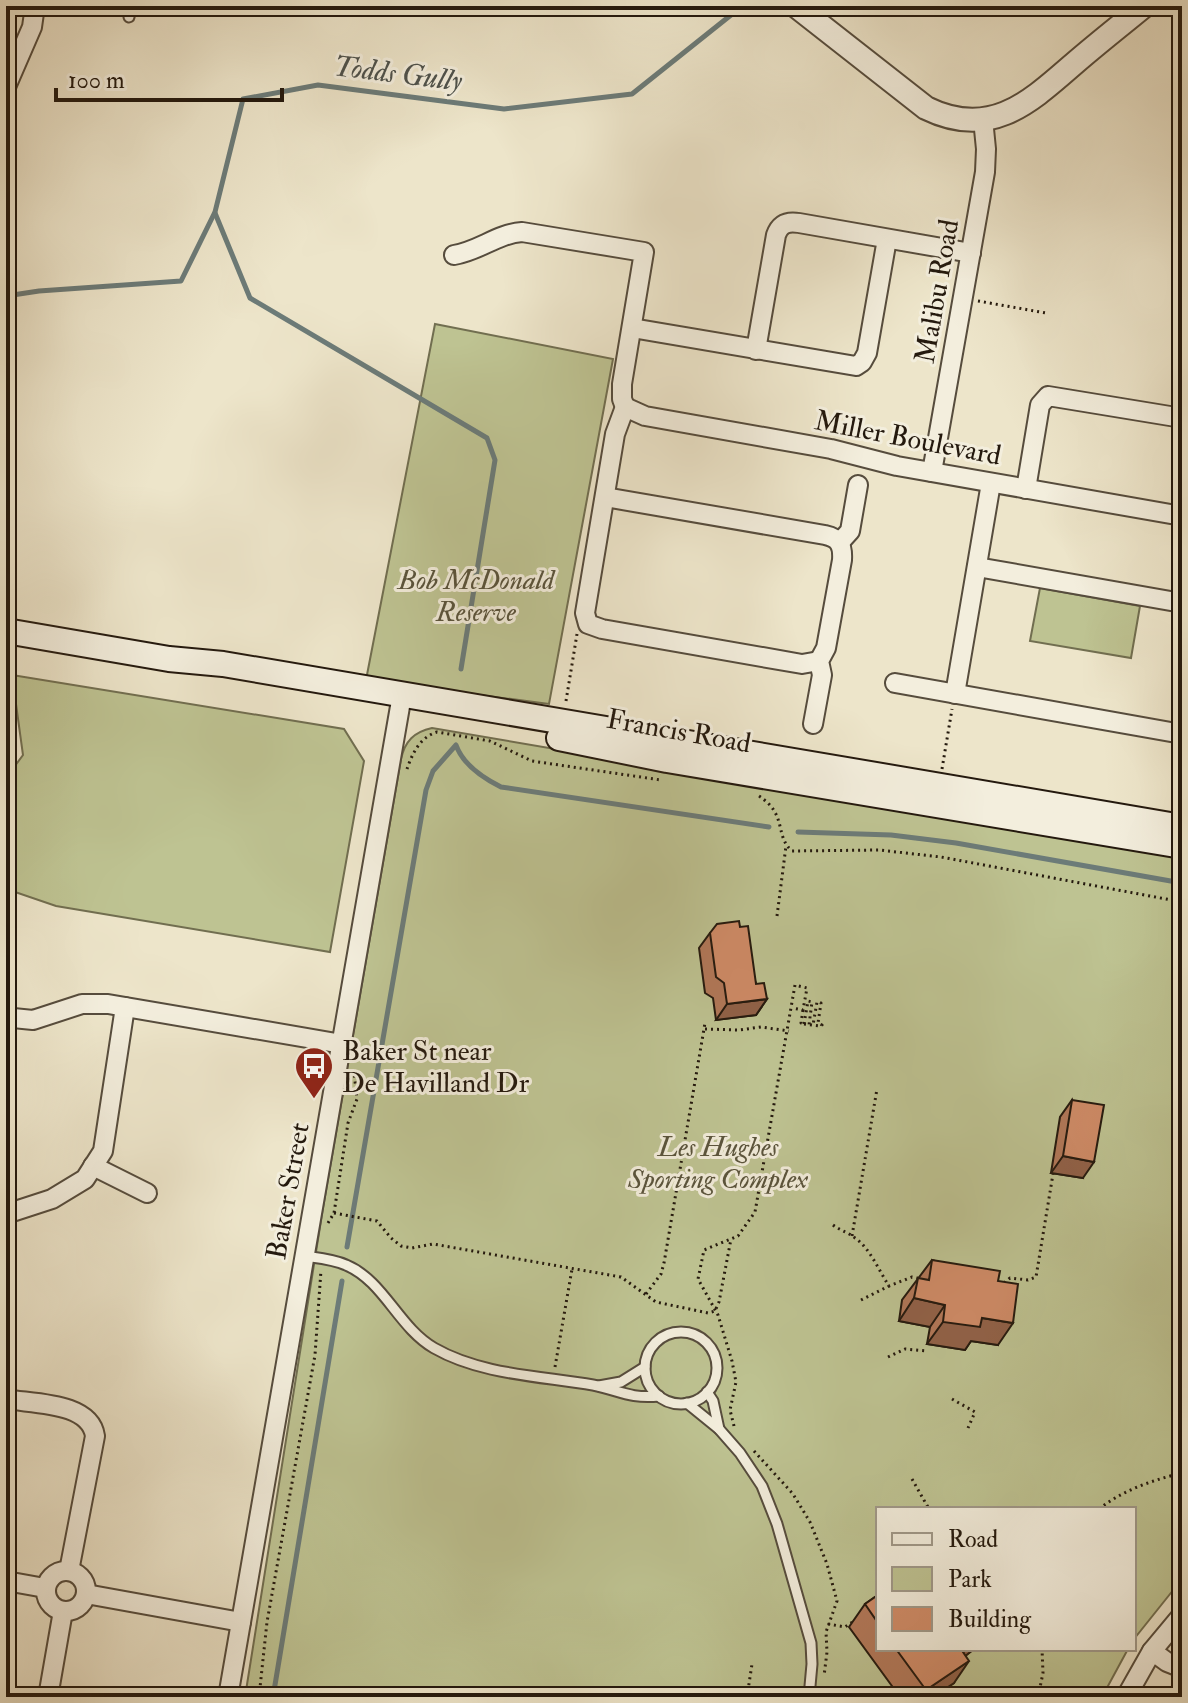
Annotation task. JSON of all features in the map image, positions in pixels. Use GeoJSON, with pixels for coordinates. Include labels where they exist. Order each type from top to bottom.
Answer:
{"type":"FeatureCollection","features":[{"type":"Feature","properties":{"kind":"main road","name":"Francis Road"},"geometry":{"type":"LineString","coordinates":[[6,631],[169,659],[292,692],[401,703],[1182,827]]}},
{"type":"Feature","properties":{"kind":"main road","name":"Francis Road"},"geometry":{"type":"LineString","coordinates":[[401,703],[835,789],[1182,846]]}},
{"type":"Feature","properties":{"kind":"street"},"geometry":{"type":"LineString","coordinates":[[6,87],[32,27],[35,6]]}},
{"type":"Feature","properties":{"kind":"street"},"geometry":{"type":"LineString","coordinates":[[796,6],[926,108],[957,118],[983,119],[1019,109],[1144,6]]}},
{"type":"Feature","properties":{"kind":"street","name":"Malibu Road"},"geometry":{"type":"LineString","coordinates":[[932,472],[985,172],[983,119]]}},
{"type":"Feature","properties":{"kind":"street"},"geometry":{"type":"LineString","coordinates":[[756,350],[776,235],[782,225],[793,222],[971,253]]}},
{"type":"Feature","properties":{"kind":"street"},"geometry":{"type":"LineString","coordinates":[[454,255],[475,250],[503,235],[522,232],[644,252],[621,390],[625,407],[616,428],[585,609],[586,621],[597,628],[802,664],[819,661]]}},
{"type":"Feature","properties":{"kind":"street"},"geometry":{"type":"LineString","coordinates":[[632,328],[856,366],[867,353],[887,239]]}},
{"type":"Feature","properties":{"kind":"street"},"geometry":{"type":"LineString","coordinates":[[1026,489],[1040,405],[1048,396],[1182,418]]}},
{"type":"Feature","properties":{"kind":"street","name":"Miller Boulevard"},"geometry":{"type":"LineString","coordinates":[[625,407],[645,416],[831,449],[991,483],[1182,516]]}},
{"type":"Feature","properties":{"kind":"street"},"geometry":{"type":"LineString","coordinates":[[955,694],[991,483]]}},
{"type":"Feature","properties":{"kind":"street"},"geometry":{"type":"LineString","coordinates":[[813,724],[822,675],[819,661],[825,652],[842,560],[840,542],[850,531],[858,485]]}},
{"type":"Feature","properties":{"kind":"street"},"geometry":{"type":"LineString","coordinates":[[605,497],[825,535],[840,542]]}},
{"type":"Feature","properties":{"kind":"street"},"geometry":{"type":"LineString","coordinates":[[977,567],[1182,603]]}},
{"type":"Feature","properties":{"kind":"street"},"geometry":{"type":"LineString","coordinates":[[895,683],[1182,734]]}},
{"type":"Feature","properties":{"kind":"street","name":"Baker Street"},"geometry":{"type":"LineString","coordinates":[[228,1697],[313,1257],[342,1044],[401,703]]}},
{"type":"Feature","properties":{"kind":"street"},"geometry":{"type":"LineString","coordinates":[[6,1021],[13,1018],[33,1020],[82,1004],[125,1007],[342,1044]]}},
{"type":"Feature","properties":{"kind":"street"},"geometry":{"type":"LineString","coordinates":[[6,1214],[52,1199],[85,1179],[103,1151],[125,1007]]}},
{"type":"Feature","properties":{"kind":"street"},"geometry":{"type":"LineString","coordinates":[[93,1166],[147,1193]]}},
{"type":"Feature","properties":{"kind":"street"},"geometry":{"type":"LineString","coordinates":[[6,1399],[76,1410],[89,1419],[94,1428],[69,1571]]}},
{"type":"Feature","properties":{"kind":"street"},"geometry":{"type":"LineString","coordinates":[[69,1571],[81,1577],[86,1594],[75,1609],[63,1611],[52,1606],[45,1588],[51,1577],[69,1571]]}},
{"type":"Feature","properties":{"kind":"street"},"geometry":{"type":"LineString","coordinates":[[6,1581],[45,1588]]}},
{"type":"Feature","properties":{"kind":"street"},"geometry":{"type":"LineString","coordinates":[[86,1594],[241,1622]]}},
{"type":"Feature","properties":{"kind":"street"},"geometry":{"type":"LineString","coordinates":[[48,1697],[63,1611]]}},
{"type":"Feature","properties":{"kind":"street"},"geometry":{"type":"LineString","coordinates":[[1126,1697],[1152,1651],[1182,1615]]}},
{"type":"Feature","properties":{"kind":"street"},"geometry":{"type":"LineString","coordinates":[[1152,1651],[1182,1668]]}},
{"type":"Feature","properties":{"kind":"lane"},"geometry":{"type":"LineString","coordinates":[[129,17],[131,6]]}},
{"type":"Feature","properties":{"kind":"lane"},"geometry":{"type":"LineString","coordinates":[[313,1257],[346,1265],[362,1274],[412,1330],[434,1348],[474,1364],[599,1386],[623,1394],[659,1396],[677,1404],[687,1403],[707,1392],[714,1382],[717,1363],[709,1345],[692,1333],[672,1333],[662,1337],[650,1349],[645,1367],[651,1388],[659,1396]]}},
{"type":"Feature","properties":{"kind":"lane"},"geometry":{"type":"LineString","coordinates":[[599,1386],[621,1382],[645,1367]]}},
{"type":"Feature","properties":{"kind":"lane"},"geometry":{"type":"LineString","coordinates":[[707,1392],[719,1420],[719,1429]]}},
{"type":"Feature","properties":{"kind":"lane"},"geometry":{"type":"LineString","coordinates":[[687,1403],[719,1429],[753,1472],[771,1505],[810,1634],[812,1664],[809,1697]]}},
{"type":"Feature","properties":{"kind":"path"},"geometry":{"type":"LineString","coordinates":[[978,301],[1046,313]]}},
{"type":"Feature","properties":{"kind":"path"},"geometry":{"type":"LineString","coordinates":[[567,693],[578,631],[586,621]]}},
{"type":"Feature","properties":{"kind":"path"},"geometry":{"type":"LineString","coordinates":[[944,760],[955,694]]}},
{"type":"Feature","properties":{"kind":"path"},"geometry":{"type":"LineString","coordinates":[[407,771],[418,746],[428,735],[437,732],[490,741],[532,761],[674,782]]}},
{"type":"Feature","properties":{"kind":"path"},"geometry":{"type":"LineString","coordinates":[[753,794],[767,801],[777,812],[786,846],[777,916]]}},
{"type":"Feature","properties":{"kind":"path"},"geometry":{"type":"LineString","coordinates":[[786,846],[795,851],[879,850],[941,857],[1182,902]]}},
{"type":"Feature","properties":{"kind":"path"},"geometry":{"type":"LineString","coordinates":[[737,1432],[730,1410],[736,1382],[734,1370],[715,1311],[698,1279],[704,1250],[743,1231],[755,1212],[795,985],[807,988],[801,1023],[809,1025],[824,1025],[818,1023],[821,1003],[817,1002],[809,1025]]}},
{"type":"Feature","properties":{"kind":"path"},"geometry":{"type":"LineString","coordinates":[[808,1001],[812,1002],[809,1025],[808,1001]]}},
{"type":"Feature","properties":{"kind":"path"},"geometry":{"type":"LineString","coordinates":[[792,1008],[803,1010]]}},
{"type":"Feature","properties":{"kind":"path"},"geometry":{"type":"LineString","coordinates":[[646,1294],[661,1274],[664,1263],[705,1023]]}},
{"type":"Feature","properties":{"kind":"path"},"geometry":{"type":"LineString","coordinates":[[704,1029],[761,1027],[789,1031]]}},
{"type":"Feature","properties":{"kind":"path"},"geometry":{"type":"LineString","coordinates":[[327,1225],[334,1213],[348,1123],[357,1099],[354,1062]]}},
{"type":"Feature","properties":{"kind":"path"},"geometry":{"type":"LineString","coordinates":[[852,1236],[877,1089]]}},
{"type":"Feature","properties":{"kind":"path"},"geometry":{"type":"LineString","coordinates":[[1003,1290],[1007,1279],[1032,1280],[1036,1277],[1053,1174]]}},
{"type":"Feature","properties":{"kind":"path"},"geometry":{"type":"LineString","coordinates":[[334,1213],[382,1224],[391,1238],[406,1247],[433,1244],[621,1277],[663,1305],[708,1313],[715,1311]]}},
{"type":"Feature","properties":{"kind":"path"},"geometry":{"type":"LineString","coordinates":[[833,1225],[866,1249],[889,1286]]}},
{"type":"Feature","properties":{"kind":"path"},"geometry":{"type":"LineString","coordinates":[[715,1311],[731,1239]]}},
{"type":"Feature","properties":{"kind":"path"},"geometry":{"type":"LineString","coordinates":[[259,1697],[269,1608],[315,1355],[313,1257]]}},
{"type":"Feature","properties":{"kind":"path"},"geometry":{"type":"LineString","coordinates":[[553,1379],[572,1269]]}},
{"type":"Feature","properties":{"kind":"path"},"geometry":{"type":"LineString","coordinates":[[861,1300],[912,1277],[926,1279]]}},
{"type":"Feature","properties":{"kind":"path"},"geometry":{"type":"LineString","coordinates":[[888,1357],[909,1348],[927,1351]]}},
{"type":"Feature","properties":{"kind":"path"},"geometry":{"type":"LineString","coordinates":[[952,1399],[975,1412],[968,1428]]}},
{"type":"Feature","properties":{"kind":"path"},"geometry":{"type":"LineString","coordinates":[[751,1448],[789,1487],[819,1543],[836,1594],[836,1608],[828,1624],[823,1686]]}},
{"type":"Feature","properties":{"kind":"path"},"geometry":{"type":"LineString","coordinates":[[1102,1507],[1154,1479],[1182,1473]]}},
{"type":"Feature","properties":{"kind":"path"},"geometry":{"type":"LineString","coordinates":[[912,1479],[928,1507]]}},
{"type":"Feature","properties":{"kind":"path"},"geometry":{"type":"LineString","coordinates":[[828,1624],[845,1627],[863,1614]]}},
{"type":"Feature","properties":{"kind":"path"},"geometry":{"type":"LineString","coordinates":[[1038,1697],[1043,1673],[1042,1651]]}},
{"type":"Feature","properties":{"kind":"path"},"geometry":{"type":"LineString","coordinates":[[747,1697],[752,1664]]}},
{"type":"Feature","properties":{"kind":"green space","name":"Bob McDonald Reserve"},"geometry":{"type":"Polygon","coordinates":[[[435,324],[613,359],[549,704],[366,680],[435,324]]]}},
{"type":"Feature","properties":{"kind":"green space"},"geometry":{"type":"Polygon","coordinates":[[[1040,588],[1140,606],[1131,658],[1030,641],[1040,588]]]}},
{"type":"Feature","properties":{"kind":"green space"},"geometry":{"type":"Polygon","coordinates":[[[12,675],[344,729],[364,761],[330,952],[56,906],[15,892],[6,826],[6,778],[23,755],[12,675]]]}},
{"type":"Feature","properties":{"kind":"green space","name":"Les Hughes Sporting Complex"},"geometry":{"type":"Polygon","coordinates":[[[432,728],[1182,856],[1182,1579],[1136,1636],[1136,1507],[876,1507],[876,1651],[1127,1651],[1102,1697],[245,1697],[323,1208],[401,759],[411,738],[432,728]]]}},
{"type":"Feature","properties":{"kind":"building"},"geometry":{"type":"Polygon","coordinates":[[[739,921],[740,927],[748,926],[756,984],[764,983],[767,999],[727,1004],[724,983],[716,977],[710,933],[717,924],[739,921]]]}},
{"type":"Feature","properties":{"kind":"building"},"geometry":{"type":"Polygon","coordinates":[[[1072,1100],[1104,1105],[1094,1162],[1063,1156],[1072,1100]]]}},
{"type":"Feature","properties":{"kind":"building"},"geometry":{"type":"Polygon","coordinates":[[[932,1260],[1000,1271],[998,1281],[1018,1284],[1013,1323],[982,1318],[980,1327],[943,1322],[945,1305],[914,1298],[918,1278],[929,1280],[932,1260]]]}},
{"type":"Feature","properties":{"kind":"building"},"geometry":{"type":"Polygon","coordinates":[[[876,1596],[876,1620],[865,1604],[876,1596]]]}},
{"type":"Feature","properties":{"kind":"building"},"geometry":{"type":"Polygon","coordinates":[[[897,1651],[965,1651],[969,1661],[926,1690],[897,1651]]]}},
{"type":"Feature","properties":{"kind":"waterway","name":"Todds Gully"},"geometry":{"type":"LineString","coordinates":[[6,296],[181,281],[215,212],[243,99],[318,85],[504,109],[632,94],[741,7]]}},
{"type":"Feature","properties":{"kind":"waterway"},"geometry":{"type":"LineString","coordinates":[[215,213],[250,298],[487,438],[495,460],[461,669]]}},
{"type":"Feature","properties":{"kind":"waterway"},"geometry":{"type":"LineString","coordinates":[[347,1247],[426,790],[433,771],[456,745],[463,759],[474,770],[501,787],[769,827]]}},
{"type":"Feature","properties":{"kind":"waterway"},"geometry":{"type":"LineString","coordinates":[[798,832],[891,835],[956,843],[1182,883]]}},
{"type":"Feature","properties":{"kind":"waterway"},"geometry":{"type":"LineString","coordinates":[[273,1697],[342,1281]]}},
{"type":"Feature","properties":{"kind":"place","name":"Baker St near De Havilland Dr"},"geometry":{"type":"Point","coordinates":[314,1100]}}]}
